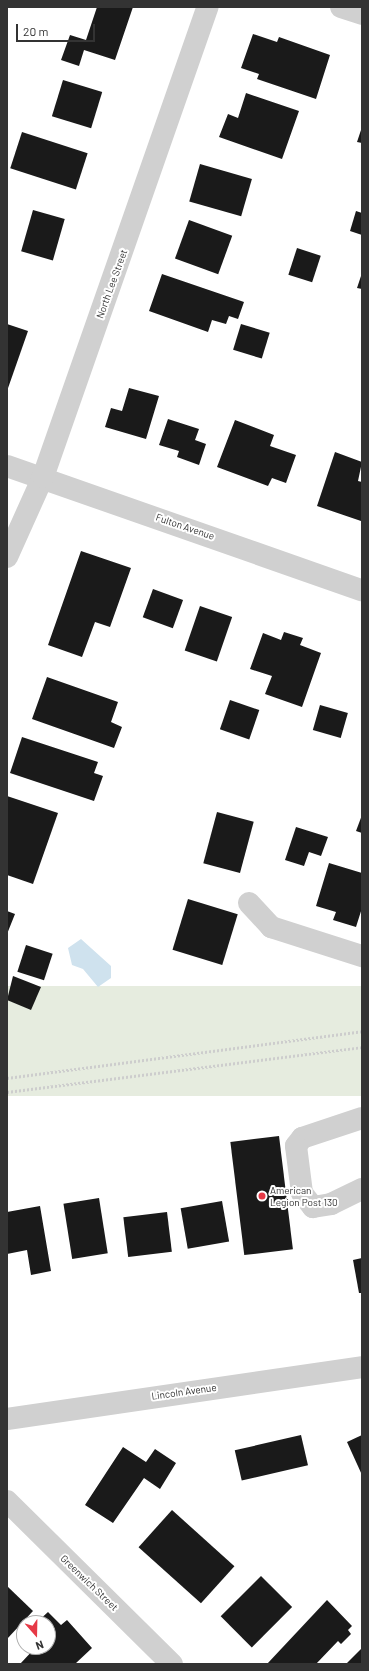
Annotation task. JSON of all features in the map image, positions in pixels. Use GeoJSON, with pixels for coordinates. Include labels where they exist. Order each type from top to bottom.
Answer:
{"type":"FeatureCollection","features":[{"type":"Feature","properties":{"kind":"street","name":"North Lee Street"},"geometry":{"type":"LineString","coordinates":[[7,557],[43,477],[208,7]]}},
{"type":"Feature","properties":{"kind":"street"},"geometry":{"type":"LineString","coordinates":[[341,7],[362,14]]}},
{"type":"Feature","properties":{"kind":"street","name":"Fulton Avenue"},"geometry":{"type":"LineString","coordinates":[[7,466],[43,477],[362,590]]}},
{"type":"Feature","properties":{"kind":"street"},"geometry":{"type":"LineString","coordinates":[[249,903],[271,927],[362,956]]}},
{"type":"Feature","properties":{"kind":"street"},"geometry":{"type":"LineString","coordinates":[[362,1118],[302,1138],[296,1146],[302,1193],[313,1208],[331,1204],[362,1189]]}},
{"type":"Feature","properties":{"kind":"street","name":"Lincoln Avenue"},"geometry":{"type":"LineString","coordinates":[[7,1419],[362,1367]]}},
{"type":"Feature","properties":{"kind":"street","name":"Greenwich Street"},"geometry":{"type":"LineString","coordinates":[[7,1501],[172,1664]]}},
{"type":"Feature","properties":{"kind":"path"},"geometry":{"type":"LineString","coordinates":[[7,1078],[362,1031]]}},
{"type":"Feature","properties":{"kind":"path"},"geometry":{"type":"LineString","coordinates":[[7,1092],[362,1047]]}},
{"type":"Feature","properties":{"kind":"shaded area"},"geometry":{"type":"Polygon","coordinates":[[[7,986],[362,986],[362,1096],[7,1096],[7,986]]]}},
{"type":"Feature","properties":{"kind":"water"},"geometry":{"type":"Polygon","coordinates":[[[81,939],[111,966],[111,978],[98,987],[83,969],[72,965],[68,948],[81,939]]]}},
{"type":"Feature","properties":{"kind":"building"},"geometry":{"type":"Polygon","coordinates":[[[97,7],[133,7],[115,60],[84,50],[79,66],[61,60],[70,35],[86,40],[97,7]]]}},
{"type":"Feature","properties":{"kind":"building"},"geometry":{"type":"Polygon","coordinates":[[[253,34],[277,42],[279,37],[330,55],[316,99],[257,79],[259,74],[241,68],[253,34]]]}},
{"type":"Feature","properties":{"kind":"building"},"geometry":{"type":"Polygon","coordinates":[[[63,80],[102,92],[91,128],[52,116],[63,80]]]}},
{"type":"Feature","properties":{"kind":"building"},"geometry":{"type":"Polygon","coordinates":[[[246,93],[299,111],[282,159],[219,137],[228,114],[238,118],[246,93]]]}},
{"type":"Feature","properties":{"kind":"building"},"geometry":{"type":"Polygon","coordinates":[[[362,127],[362,143],[357,142],[362,127]]]}},
{"type":"Feature","properties":{"kind":"building"},"geometry":{"type":"Polygon","coordinates":[[[22,132],[88,153],[76,189],[10,168],[22,132]]]}},
{"type":"Feature","properties":{"kind":"building"},"geometry":{"type":"Polygon","coordinates":[[[200,164],[252,179],[241,216],[189,201],[200,164]]]}},
{"type":"Feature","properties":{"kind":"building"},"geometry":{"type":"Polygon","coordinates":[[[33,210],[65,219],[53,260],[21,251],[33,210]]]}},
{"type":"Feature","properties":{"kind":"building"},"geometry":{"type":"Polygon","coordinates":[[[356,211],[362,213],[362,235],[350,231],[356,211]]]}},
{"type":"Feature","properties":{"kind":"building"},"geometry":{"type":"Polygon","coordinates":[[[189,220],[232,236],[218,274],[175,259],[189,220]]]}},
{"type":"Feature","properties":{"kind":"building"},"geometry":{"type":"Polygon","coordinates":[[[297,248],[321,256],[312,282],[288,275],[297,248]]]}},
{"type":"Feature","properties":{"kind":"building"},"geometry":{"type":"Polygon","coordinates":[[[362,273],[362,289],[357,288],[362,273]]]}},
{"type":"Feature","properties":{"kind":"building"},"geometry":{"type":"Polygon","coordinates":[[[162,274],[244,302],[238,319],[229,316],[226,324],[212,320],[208,332],[149,311],[162,274]]]}},
{"type":"Feature","properties":{"kind":"building"},"geometry":{"type":"Polygon","coordinates":[[[7,324],[28,331],[7,391],[7,324]]]}},
{"type":"Feature","properties":{"kind":"building"},"geometry":{"type":"Polygon","coordinates":[[[241,324],[270,333],[262,359],[233,350],[241,324]]]}},
{"type":"Feature","properties":{"kind":"building"},"geometry":{"type":"Polygon","coordinates":[[[129,388],[159,396],[146,439],[105,427],[111,408],[122,411],[129,388]]]}},
{"type":"Feature","properties":{"kind":"building"},"geometry":{"type":"Polygon","coordinates":[[[168,419],[199,429],[195,440],[206,444],[199,465],[177,457],[179,451],[159,445],[168,419]]]}},
{"type":"Feature","properties":{"kind":"building"},"geometry":{"type":"Polygon","coordinates":[[[235,420],[274,435],[270,446],[296,455],[286,483],[272,478],[268,486],[217,467],[235,420]]]}},
{"type":"Feature","properties":{"kind":"building"},"geometry":{"type":"Polygon","coordinates":[[[335,452],[362,462],[358,481],[362,482],[361,521],[317,506],[335,452]]]}},
{"type":"Feature","properties":{"kind":"building"},"geometry":{"type":"Polygon","coordinates":[[[81,551],[131,568],[110,627],[95,622],[82,657],[48,645],[81,551]]]}},
{"type":"Feature","properties":{"kind":"building"},"geometry":{"type":"Polygon","coordinates":[[[153,589],[183,600],[173,628],[143,617],[153,589]]]}},
{"type":"Feature","properties":{"kind":"building"},"geometry":{"type":"Polygon","coordinates":[[[200,606],[232,617],[217,662],[185,650],[200,606]]]}},
{"type":"Feature","properties":{"kind":"building"},"geometry":{"type":"Polygon","coordinates":[[[284,632],[303,638],[300,645],[321,653],[302,707],[265,694],[272,676],[250,669],[263,633],[281,640],[284,632]]]}},
{"type":"Feature","properties":{"kind":"building"},"geometry":{"type":"Polygon","coordinates":[[[47,677],[118,702],[111,722],[122,727],[114,748],[32,719],[47,677]]]}},
{"type":"Feature","properties":{"kind":"building"},"geometry":{"type":"Polygon","coordinates":[[[230,700],[259,710],[249,739],[220,729],[230,700]]]}},
{"type":"Feature","properties":{"kind":"building"},"geometry":{"type":"Polygon","coordinates":[[[320,705],[348,713],[341,738],[313,730],[320,705]]]}},
{"type":"Feature","properties":{"kind":"building"},"geometry":{"type":"Polygon","coordinates":[[[22,737],[98,762],[94,773],[103,776],[94,801],[10,773],[22,737]]]}},
{"type":"Feature","properties":{"kind":"building"},"geometry":{"type":"Polygon","coordinates":[[[7,796],[58,813],[33,884],[7,875],[7,796]]]}},
{"type":"Feature","properties":{"kind":"building"},"geometry":{"type":"Polygon","coordinates":[[[217,812],[254,822],[240,873],[203,863],[217,812]]]}},
{"type":"Feature","properties":{"kind":"building"},"geometry":{"type":"Polygon","coordinates":[[[362,815],[362,833],[356,831],[362,815]]]}},
{"type":"Feature","properties":{"kind":"building"},"geometry":{"type":"Polygon","coordinates":[[[296,827],[328,837],[321,856],[309,852],[304,866],[285,860],[296,827]]]}},
{"type":"Feature","properties":{"kind":"building"},"geometry":{"type":"Polygon","coordinates":[[[329,863],[362,873],[362,908],[356,927],[333,920],[336,912],[316,906],[329,863]]]}},
{"type":"Feature","properties":{"kind":"building"},"geometry":{"type":"Polygon","coordinates":[[[188,899],[238,914],[222,965],[173,950],[188,899]]]}},
{"type":"Feature","properties":{"kind":"building"},"geometry":{"type":"Polygon","coordinates":[[[7,911],[15,914],[7,934],[7,911]]]}},
{"type":"Feature","properties":{"kind":"building"},"geometry":{"type":"Polygon","coordinates":[[[26,945],[53,954],[44,980],[17,972],[26,945]]]}},
{"type":"Feature","properties":{"kind":"building"},"geometry":{"type":"Polygon","coordinates":[[[13,976],[41,987],[31,1010],[7,1000],[13,976]]]}},
{"type":"Feature","properties":{"kind":"building","name":"American Legion Post 130"},"geometry":{"type":"Polygon","coordinates":[[[279,1136],[293,1249],[244,1255],[230,1142],[279,1136]]]}},
{"type":"Feature","properties":{"kind":"building"},"geometry":{"type":"Polygon","coordinates":[[[99,1198],[108,1253],[72,1259],[63,1204],[99,1198]]]}},
{"type":"Feature","properties":{"kind":"building"},"geometry":{"type":"Polygon","coordinates":[[[222,1201],[229,1241],[188,1249],[181,1208],[222,1201]]]}},
{"type":"Feature","properties":{"kind":"building"},"geometry":{"type":"Polygon","coordinates":[[[40,1206],[51,1271],[31,1275],[27,1250],[7,1254],[7,1212],[40,1206]]]}},
{"type":"Feature","properties":{"kind":"building"},"geometry":{"type":"Polygon","coordinates":[[[167,1212],[172,1252],[128,1257],[123,1217],[167,1212]]]}},
{"type":"Feature","properties":{"kind":"building"},"geometry":{"type":"Polygon","coordinates":[[[362,1258],[362,1293],[359,1293],[353,1260],[362,1258]]]}},
{"type":"Feature","properties":{"kind":"building"},"geometry":{"type":"Polygon","coordinates":[[[301,1435],[308,1465],[242,1481],[235,1450],[301,1435]]]}},
{"type":"Feature","properties":{"kind":"building"},"geometry":{"type":"Polygon","coordinates":[[[362,1435],[362,1475],[347,1442],[362,1435]]]}},
{"type":"Feature","properties":{"kind":"building"},"geometry":{"type":"Polygon","coordinates":[[[123,1447],[146,1462],[155,1449],[176,1463],[160,1489],[144,1478],[113,1523],[85,1505],[123,1447]]]}},
{"type":"Feature","properties":{"kind":"building"},"geometry":{"type":"Polygon","coordinates":[[[172,1510],[234,1566],[201,1603],[139,1547],[172,1510]]]}},
{"type":"Feature","properties":{"kind":"building"},"geometry":{"type":"Polygon","coordinates":[[[261,1576],[292,1607],[252,1647],[221,1616],[261,1576]]]}},
{"type":"Feature","properties":{"kind":"building"},"geometry":{"type":"Polygon","coordinates":[[[7,1586],[33,1611],[29,1615],[16,1615],[16,1629],[7,1639],[7,1586]]]}},
{"type":"Feature","properties":{"kind":"building"},"geometry":{"type":"Polygon","coordinates":[[[327,1600],[352,1626],[348,1630],[351,1634],[341,1644],[338,1641],[316,1664],[267,1664],[327,1600]]]}},
{"type":"Feature","properties":{"kind":"building"},"geometry":{"type":"Polygon","coordinates":[[[56,1620],[61,1625],[67,1620],[92,1648],[75,1664],[20,1664],[28,1655],[56,1655],[56,1620]]]}},
{"type":"Feature","properties":{"kind":"building"},"geometry":{"type":"Polygon","coordinates":[[[362,1648],[362,1664],[346,1664],[362,1648]]]}},
{"type":"Feature","properties":{"kind":"place","name":"American Legion Post 130"},"geometry":{"type":"Point","coordinates":[262,1196]}}]}
